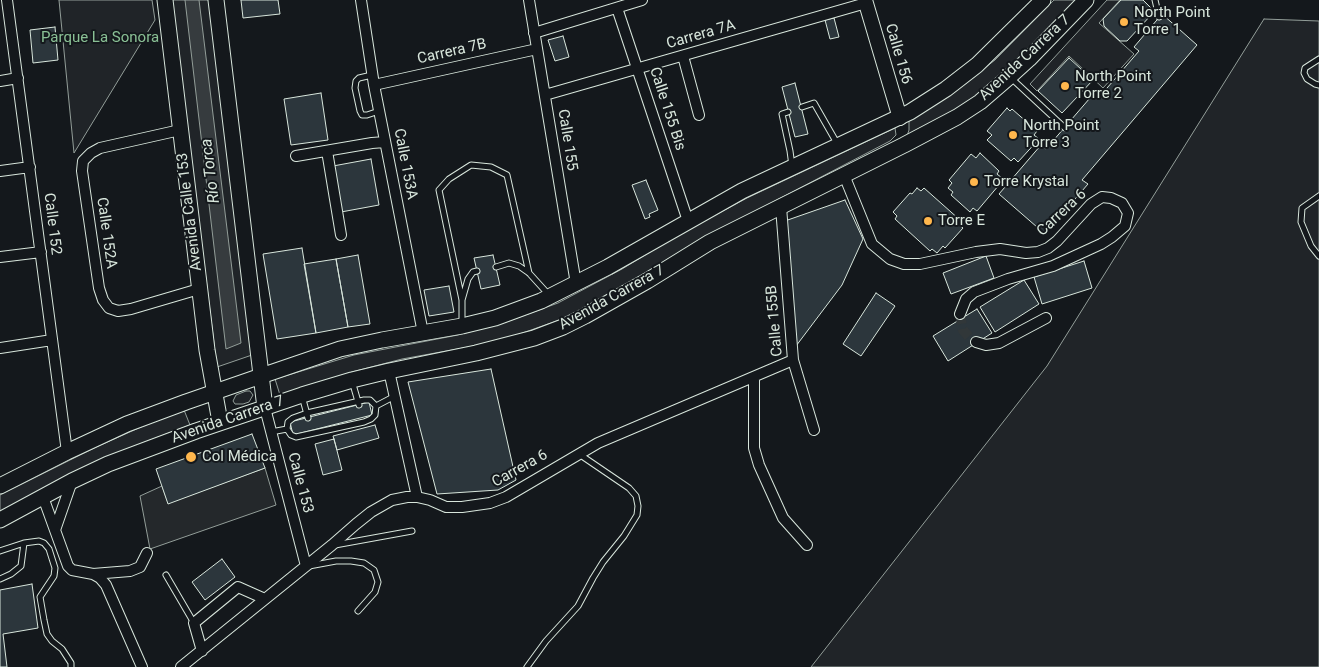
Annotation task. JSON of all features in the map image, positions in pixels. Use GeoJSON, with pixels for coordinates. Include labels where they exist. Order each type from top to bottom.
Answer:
{"type":"FeatureCollection","features":[{"type":"Feature","properties":{"kind":"main road","name":"Avenida Calle 153"},"geometry":{"type":"LineString","coordinates":[[165,0],[199,289],[207,350],[220,422]]}},
{"type":"Feature","properties":{"kind":"main road"},"geometry":{"type":"LineString","coordinates":[[216,0],[265,408]]}},
{"type":"Feature","properties":{"kind":"main road","name":"Avenida Carrera 7"},"geometry":{"type":"LineString","coordinates":[[0,486],[67,452],[146,416],[214,392],[340,350],[494,318],[551,297],[742,191],[900,118],[928,101],[977,65],[1043,0]]}},
{"type":"Feature","properties":{"kind":"main road","name":"Avenida Carrera 7"},"geometry":{"type":"LineString","coordinates":[[0,520],[108,464],[220,422],[352,380],[476,353],[534,338],[563,327],[646,281],[710,242],[957,117],[980,102],[1009,77],[1086,0]]}},
{"type":"Feature","properties":{"kind":"main road"},"geometry":{"type":"LineString","coordinates":[[862,166],[897,140],[902,134],[900,118]]}},
{"type":"Feature","properties":{"kind":"street","name":"Calle 152"},"geometry":{"type":"LineString","coordinates":[[7,0],[67,452]]}},
{"type":"Feature","properties":{"kind":"street","name":"Calle 153A"},"geometry":{"type":"LineString","coordinates":[[361,0],[379,111],[423,333]]}},
{"type":"Feature","properties":{"kind":"street","name":"Calle 155"},"geometry":{"type":"LineString","coordinates":[[529,0],[576,284]]}},
{"type":"Feature","properties":{"kind":"street"},"geometry":{"type":"LineString","coordinates":[[534,33],[642,0]]}},
{"type":"Feature","properties":{"kind":"street","name":"Calle 156"},"geometry":{"type":"LineString","coordinates":[[866,2],[900,118]]}},
{"type":"Feature","properties":{"kind":"street","name":"Carrera 7A"},"geometry":{"type":"LineString","coordinates":[[545,96],[866,2]]}},
{"type":"Feature","properties":{"kind":"street","name":"Calle 155 Bis"},"geometry":{"type":"LineString","coordinates":[[617,8],[688,221]]}},
{"type":"Feature","properties":{"kind":"street","name":"Carrera 7B"},"geometry":{"type":"LineString","coordinates":[[374,80],[537,49]]}},
{"type":"Feature","properties":{"kind":"street"},"geometry":{"type":"LineString","coordinates":[[683,56],[699,115]]}},
{"type":"Feature","properties":{"kind":"street"},"geometry":{"type":"LineString","coordinates":[[0,81],[18,78]]}},
{"type":"Feature","properties":{"kind":"street","name":"Calle 152A"},"geometry":{"type":"LineString","coordinates":[[180,130],[100,148],[83,161],[82,170],[99,288],[103,300],[109,308],[118,311],[131,309],[199,289]]}},
{"type":"Feature","properties":{"kind":"street"},"geometry":{"type":"LineString","coordinates":[[296,156],[385,142]]}},
{"type":"Feature","properties":{"kind":"street"},"geometry":{"type":"LineString","coordinates":[[327,151],[340,235]]}},
{"type":"Feature","properties":{"kind":"street"},"geometry":{"type":"LineString","coordinates":[[0,171],[30,167]]}},
{"type":"Feature","properties":{"kind":"street","name":"Carrera 6"},"geometry":{"type":"LineString","coordinates":[[844,175],[872,244],[890,259],[904,264],[920,264],[1000,249],[1026,253],[1038,252],[1048,248],[1057,241],[1091,204],[1102,197],[1111,198],[1122,203],[1128,214],[1125,226],[1112,237],[1053,266],[974,292],[966,300],[960,314]]}},
{"type":"Feature","properties":{"kind":"street","name":"Calle 155B"},"geometry":{"type":"LineString","coordinates":[[781,207],[793,360],[814,430]]}},
{"type":"Feature","properties":{"kind":"street"},"geometry":{"type":"LineString","coordinates":[[0,258],[41,252]]}},
{"type":"Feature","properties":{"kind":"street"},"geometry":{"type":"LineString","coordinates":[[976,342],[999,344],[1046,318]]}},
{"type":"Feature","properties":{"kind":"street"},"geometry":{"type":"LineString","coordinates":[[0,348],[52,340]]}},
{"type":"Feature","properties":{"kind":"street","name":"Carrera 6"},"geometry":{"type":"LineString","coordinates":[[180,667],[371,512],[392,500],[417,497],[446,507],[490,503],[506,497],[598,442],[793,360]]}},
{"type":"Feature","properties":{"kind":"street"},"geometry":{"type":"LineString","coordinates":[[389,371],[417,497]]}},
{"type":"Feature","properties":{"kind":"street"},"geometry":{"type":"LineString","coordinates":[[754,377],[754,448],[759,465],[783,518],[806,545]]}},
{"type":"Feature","properties":{"kind":"street","name":"Calle 153"},"geometry":{"type":"LineString","coordinates":[[265,408],[306,566]]}},
{"type":"Feature","properties":{"kind":"street"},"geometry":{"type":"LineString","coordinates":[[55,530],[72,481]]}},
{"type":"Feature","properties":{"kind":"street"},"geometry":{"type":"LineString","coordinates":[[43,497],[65,562],[72,570],[93,574],[130,572],[140,567],[147,553]]}},
{"type":"Feature","properties":{"kind":"street"},"geometry":{"type":"LineString","coordinates":[[93,574],[106,585],[142,667]]}},
{"type":"Feature","properties":{"kind":"street"},"geometry":{"type":"LineString","coordinates":[[202,651],[194,623],[238,587],[265,599]]}},
{"type":"Feature","properties":{"kind":"lane"},"geometry":{"type":"LineString","coordinates":[[1154,0],[1159,17]]}},
{"type":"Feature","properties":{"kind":"lane"},"geometry":{"type":"LineString","coordinates":[[1319,59],[1305,68],[1304,73],[1307,79],[1319,85]]}},
{"type":"Feature","properties":{"kind":"lane"},"geometry":{"type":"LineString","coordinates":[[1009,77],[1065,128]]}},
{"type":"Feature","properties":{"kind":"lane"},"geometry":{"type":"LineString","coordinates":[[374,80],[359,78],[356,81],[355,88],[362,115],[379,111]]}},
{"type":"Feature","properties":{"kind":"lane"},"geometry":{"type":"LineString","coordinates":[[802,107],[814,103],[838,146]]}},
{"type":"Feature","properties":{"kind":"lane"},"geometry":{"type":"LineString","coordinates":[[788,112],[782,114],[792,168]]}},
{"type":"Feature","properties":{"kind":"lane"},"geometry":{"type":"LineString","coordinates":[[462,326],[462,300],[438,190],[449,179],[471,165],[491,167],[507,176],[529,273]]}},
{"type":"Feature","properties":{"kind":"lane"},"geometry":{"type":"LineString","coordinates":[[1319,196],[1302,208],[1301,222],[1311,246],[1319,256]]}},
{"type":"Feature","properties":{"kind":"lane"},"geometry":{"type":"LineString","coordinates":[[496,267],[509,263],[519,266],[529,273],[551,297]]}},
{"type":"Feature","properties":{"kind":"lane"},"geometry":{"type":"LineString","coordinates":[[462,300],[468,279],[474,272],[477,272]]}},
{"type":"Feature","properties":{"kind":"lane"},"geometry":{"type":"LineString","coordinates":[[352,380],[358,403]]}},
{"type":"Feature","properties":{"kind":"lane"},"geometry":{"type":"LineString","coordinates":[[302,395],[307,415]]}},
{"type":"Feature","properties":{"kind":"lane"},"geometry":{"type":"LineString","coordinates":[[376,406],[395,396]]}},
{"type":"Feature","properties":{"kind":"lane"},"geometry":{"type":"LineString","coordinates":[[364,400],[370,400],[376,406],[375,414],[371,419],[312,432],[296,438],[291,435],[288,429],[288,422],[293,418],[364,400]]}},
{"type":"Feature","properties":{"kind":"lane"},"geometry":{"type":"LineString","coordinates":[[272,432],[288,429]]}},
{"type":"Feature","properties":{"kind":"lane"},"geometry":{"type":"LineString","coordinates":[[527,667],[546,641],[578,606],[593,578],[635,520],[637,514],[636,496],[629,488],[578,453]]}},
{"type":"Feature","properties":{"kind":"lane"},"geometry":{"type":"LineString","coordinates":[[332,545],[412,531]]}},
{"type":"Feature","properties":{"kind":"lane"},"geometry":{"type":"LineString","coordinates":[[0,551],[24,543],[39,541],[44,543],[49,549],[55,568],[54,576],[40,597],[44,620],[52,641],[62,649],[71,663],[71,667]]}},
{"type":"Feature","properties":{"kind":"lane"},"geometry":{"type":"LineString","coordinates":[[0,579],[11,574],[21,566],[24,543]]}},
{"type":"Feature","properties":{"kind":"lane"},"geometry":{"type":"LineString","coordinates":[[306,566],[336,561],[351,561],[364,563],[374,570],[378,582],[375,592],[358,611]]}},
{"type":"Feature","properties":{"kind":"lane"},"geometry":{"type":"LineString","coordinates":[[166,575],[194,623]]}},
{"type":"Feature","properties":{"kind":"green space","name":"Parque La Sonora"},"geometry":{"type":"Polygon","coordinates":[[[59,0],[152,0],[155,20],[74,153],[59,0]]]}},
{"type":"Feature","properties":{"kind":"green space"},"geometry":{"type":"Polygon","coordinates":[[[171,0],[211,0],[252,355],[217,367],[171,0]]]}},
{"type":"Feature","properties":{"kind":"green space"},"geometry":{"type":"Polygon","coordinates":[[[1054,0],[1076,0],[997,79],[961,107],[906,139],[909,130],[909,120],[947,97],[995,60],[1054,0]]]}},
{"type":"Feature","properties":{"kind":"green space"},"geometry":{"type":"Polygon","coordinates":[[[1107,0],[1120,0],[1099,23],[1134,54],[1103,88],[1069,56],[1037,91],[1030,84],[1107,0]]]}},
{"type":"Feature","properties":{"kind":"green space"},"geometry":{"type":"Polygon","coordinates":[[[1264,19],[1319,21],[1319,667],[811,667],[1047,366],[1264,19]]]}},
{"type":"Feature","properties":{"kind":"green space"},"geometry":{"type":"Polygon","coordinates":[[[895,128],[896,135],[890,141],[729,225],[565,318],[514,336],[474,346],[402,359],[352,372],[280,395],[275,379],[354,355],[458,335],[506,322],[558,303],[747,198],[895,128]]]}},
{"type":"Feature","properties":{"kind":"green space"},"geometry":{"type":"Polygon","coordinates":[[[250,391],[253,395],[249,402],[235,404],[233,401],[236,395],[250,391]]]}},
{"type":"Feature","properties":{"kind":"green space"},"geometry":{"type":"Polygon","coordinates":[[[184,410],[190,425],[111,455],[0,513],[0,495],[96,447],[184,410]]]}},
{"type":"Feature","properties":{"kind":"shaded area"},"geometry":{"type":"Polygon","coordinates":[[[265,468],[276,505],[150,549],[140,496],[162,486],[168,503],[265,468]]]}},
{"type":"Feature","properties":{"kind":"water","name":"Río Torca"},"geometry":{"type":"Polygon","coordinates":[[[185,0],[199,0],[241,343],[226,349],[185,0]]]}},
{"type":"Feature","properties":{"kind":"building"},"geometry":{"type":"Polygon","coordinates":[[[241,0],[278,0],[280,14],[243,18],[241,0]]]}},
{"type":"Feature","properties":{"kind":"building","name":"North Point Torre 1"},"geometry":{"type":"Polygon","coordinates":[[[1121,0],[1143,0],[1151,8],[1152,14],[1127,41],[1120,41],[1104,26],[1103,19],[1121,0]]]}},
{"type":"Feature","properties":{"kind":"building"},"geometry":{"type":"Polygon","coordinates":[[[1162,14],[1197,45],[1082,180],[1088,184],[1045,234],[999,194],[1041,145],[1046,149],[1096,91],[1101,95],[1139,51],[1134,47],[1162,14]]]}},
{"type":"Feature","properties":{"kind":"building"},"geometry":{"type":"Polygon","coordinates":[[[834,18],[839,37],[830,39],[825,20],[834,18]]]}},
{"type":"Feature","properties":{"kind":"building"},"geometry":{"type":"Polygon","coordinates":[[[55,27],[58,60],[33,63],[30,30],[55,27]]]}},
{"type":"Feature","properties":{"kind":"building"},"geometry":{"type":"Polygon","coordinates":[[[563,36],[569,57],[555,61],[548,40],[563,36]]]}},
{"type":"Feature","properties":{"kind":"building","name":"North Point Torre 2"},"geometry":{"type":"Polygon","coordinates":[[[1069,58],[1093,80],[1062,113],[1038,91],[1069,58]]]}},
{"type":"Feature","properties":{"kind":"building"},"geometry":{"type":"Polygon","coordinates":[[[795,83],[808,134],[795,137],[782,87],[795,83]]]}},
{"type":"Feature","properties":{"kind":"building"},"geometry":{"type":"Polygon","coordinates":[[[321,93],[328,140],[291,145],[284,99],[321,93]]]}},
{"type":"Feature","properties":{"kind":"building","name":"North Point Torre 3"},"geometry":{"type":"Polygon","coordinates":[[[1007,108],[1010,111],[1012,109],[1037,131],[1034,135],[1039,139],[1018,162],[1014,158],[1011,161],[987,140],[992,135],[987,131],[1007,108]]]}},
{"type":"Feature","properties":{"kind":"building","name":"Torre Krystal"},"geometry":{"type":"Polygon","coordinates":[[[980,153],[999,171],[997,174],[1002,178],[997,183],[999,185],[977,211],[973,208],[970,212],[951,195],[953,192],[948,188],[952,183],[949,180],[971,154],[976,158],[980,153]]]}},
{"type":"Feature","properties":{"kind":"building"},"geometry":{"type":"Polygon","coordinates":[[[371,159],[379,205],[341,212],[333,166],[371,159]]]}},
{"type":"Feature","properties":{"kind":"building"},"geometry":{"type":"Polygon","coordinates":[[[646,180],[658,210],[649,214],[650,217],[645,219],[632,185],[646,180]]]}},
{"type":"Feature","properties":{"kind":"building","name":"Torre E"},"geometry":{"type":"Polygon","coordinates":[[[917,188],[921,191],[924,188],[960,220],[957,223],[963,228],[945,248],[943,246],[937,253],[932,249],[930,251],[895,219],[897,216],[893,212],[917,188]]]}},
{"type":"Feature","properties":{"kind":"building"},"geometry":{"type":"Polygon","coordinates":[[[845,200],[863,239],[842,285],[793,350],[782,222],[845,200]]]}},
{"type":"Feature","properties":{"kind":"building"},"geometry":{"type":"Polygon","coordinates":[[[302,248],[316,333],[277,339],[263,254],[302,248]]]}},
{"type":"Feature","properties":{"kind":"building"},"geometry":{"type":"Polygon","coordinates":[[[358,255],[370,324],[348,327],[336,259],[358,255]]]}},
{"type":"Feature","properties":{"kind":"building"},"geometry":{"type":"Polygon","coordinates":[[[493,255],[500,285],[481,289],[474,258],[493,255]]]}},
{"type":"Feature","properties":{"kind":"building"},"geometry":{"type":"Polygon","coordinates":[[[986,256],[994,278],[951,294],[943,273],[986,256]]]}},
{"type":"Feature","properties":{"kind":"building"},"geometry":{"type":"Polygon","coordinates":[[[336,259],[348,327],[316,333],[304,264],[336,259]]]}},
{"type":"Feature","properties":{"kind":"building"},"geometry":{"type":"Polygon","coordinates":[[[1084,261],[1092,288],[1042,304],[1034,277],[1084,261]]]}},
{"type":"Feature","properties":{"kind":"building"},"geometry":{"type":"Polygon","coordinates":[[[1024,280],[1039,304],[995,332],[980,307],[1024,280]]]}},
{"type":"Feature","properties":{"kind":"building"},"geometry":{"type":"Polygon","coordinates":[[[449,286],[454,312],[429,316],[424,290],[449,286]]]}},
{"type":"Feature","properties":{"kind":"building"},"geometry":{"type":"Polygon","coordinates":[[[876,293],[895,306],[861,356],[843,344],[876,293]]]}},
{"type":"Feature","properties":{"kind":"building"},"geometry":{"type":"Polygon","coordinates":[[[977,309],[992,333],[948,361],[933,336],[977,309]]]}},
{"type":"Feature","properties":{"kind":"building"},"geometry":{"type":"Polygon","coordinates":[[[491,369],[516,480],[498,490],[437,494],[408,382],[491,369]]]}},
{"type":"Feature","properties":{"kind":"building"},"geometry":{"type":"Polygon","coordinates":[[[369,402],[372,415],[293,435],[290,422],[369,402]]]}},
{"type":"Feature","properties":{"kind":"building"},"geometry":{"type":"Polygon","coordinates":[[[375,425],[379,438],[337,450],[333,436],[375,425]]]}},
{"type":"Feature","properties":{"kind":"building"},"geometry":{"type":"Polygon","coordinates":[[[252,434],[265,468],[168,504],[156,469],[252,434]]]}},
{"type":"Feature","properties":{"kind":"building"},"geometry":{"type":"Polygon","coordinates":[[[334,439],[342,470],[323,475],[315,444],[334,439]]]}},
{"type":"Feature","properties":{"kind":"building"},"geometry":{"type":"Polygon","coordinates":[[[222,559],[235,577],[205,600],[192,582],[222,559]]]}},
{"type":"Feature","properties":{"kind":"building"},"geometry":{"type":"Polygon","coordinates":[[[32,584],[38,628],[3,634],[7,667],[0,667],[0,590],[32,584]]]}},
{"type":"Feature","properties":{"kind":"tunnel"},"geometry":{"type":"LineString","coordinates":[[960,314],[963,330],[976,342]]}},
{"type":"Feature","properties":{"kind":"place","name":"North Point Torre 1"},"geometry":{"type":"Point","coordinates":[1124,22]}},
{"type":"Feature","properties":{"kind":"place","name":"North Point Torre 2"},"geometry":{"type":"Point","coordinates":[1065,86]}},
{"type":"Feature","properties":{"kind":"place","name":"North Point Torre 3"},"geometry":{"type":"Point","coordinates":[1013,135]}},
{"type":"Feature","properties":{"kind":"place","name":"Torre Krystal"},"geometry":{"type":"Point","coordinates":[974,182]}},
{"type":"Feature","properties":{"kind":"place","name":"Torre E"},"geometry":{"type":"Point","coordinates":[928,221]}},
{"type":"Feature","properties":{"kind":"place","name":"Col Médica"},"geometry":{"type":"Point","coordinates":[191,457]}}]}
